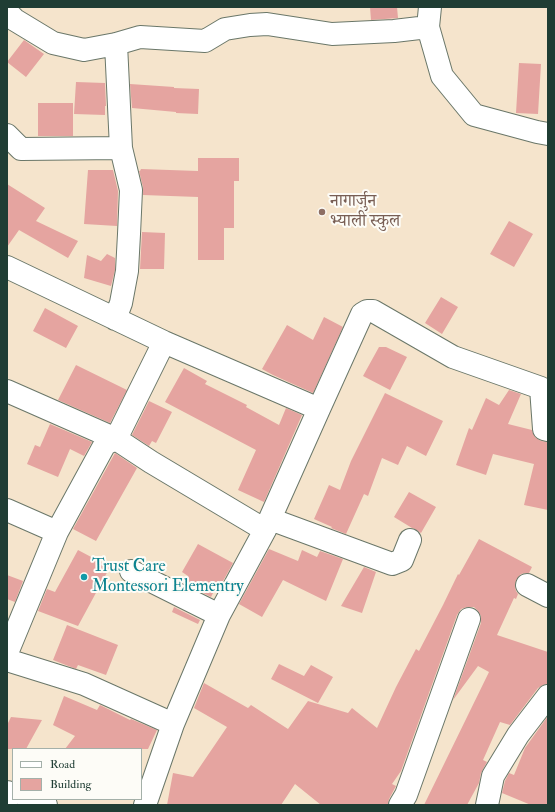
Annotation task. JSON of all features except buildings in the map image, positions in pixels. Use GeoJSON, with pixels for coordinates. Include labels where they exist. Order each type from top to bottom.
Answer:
{"type":"FeatureCollection","features":[{"type":"Feature","properties":{"kind":"street"},"geometry":{"type":"LineString","coordinates":[[7,12],[15,20],[53,43],[84,50],[116,44],[140,37],[205,41],[225,29],[267,24],[332,34],[394,31],[429,17],[442,76],[474,116],[548,134]]}},
{"type":"Feature","properties":{"kind":"street"},"geometry":{"type":"LineString","coordinates":[[114,319],[121,303],[127,271],[131,190],[121,148],[116,44]]}},
{"type":"Feature","properties":{"kind":"street"},"geometry":{"type":"LineString","coordinates":[[7,135],[21,149],[121,148]]}},
{"type":"Feature","properties":{"kind":"street"},"geometry":{"type":"LineString","coordinates":[[7,267],[164,342],[319,409]]}},
{"type":"Feature","properties":{"kind":"street"},"geometry":{"type":"LineString","coordinates":[[145,805],[173,724],[219,615],[268,524],[362,314],[367,311],[373,311],[453,357],[542,388],[544,429],[548,430]]}},
{"type":"Feature","properties":{"kind":"street"},"geometry":{"type":"LineString","coordinates":[[7,653],[57,532],[105,444],[116,439],[164,342]]}},
{"type":"Feature","properties":{"kind":"street"},"geometry":{"type":"LineString","coordinates":[[7,391],[116,439],[151,462],[268,524],[392,564],[402,560],[410,540]]}},
{"type":"Feature","properties":{"kind":"street"},"geometry":{"type":"LineString","coordinates":[[7,510],[57,532]]}},
{"type":"Feature","properties":{"kind":"street"},"geometry":{"type":"LineString","coordinates":[[131,571],[219,615]]}},
{"type":"Feature","properties":{"kind":"street"},"geometry":{"type":"LineString","coordinates":[[528,585],[548,596]]}},
{"type":"Feature","properties":{"kind":"street"},"geometry":{"type":"LineString","coordinates":[[400,805],[406,795],[469,618]]}},
{"type":"Feature","properties":{"kind":"street"},"geometry":{"type":"LineString","coordinates":[[7,660],[84,684],[173,724]]}},
{"type":"Feature","properties":{"kind":"street"},"geometry":{"type":"LineString","coordinates":[[487,805],[494,776],[518,735],[548,696]]}},
{"type":"Feature","properties":{"kind":"street"},"geometry":{"type":"LineString","coordinates":[[31,800],[46,805]]}},
{"type":"Feature","properties":{"kind":"place","name":"नागार्जुन भ्याली स्कुल"},"geometry":{"type":"Point","coordinates":[322,212]}},
{"type":"Feature","properties":{"kind":"place","name":"Trust Care Montessori Elementry"},"geometry":{"type":"Point","coordinates":[84,577]}}]}
